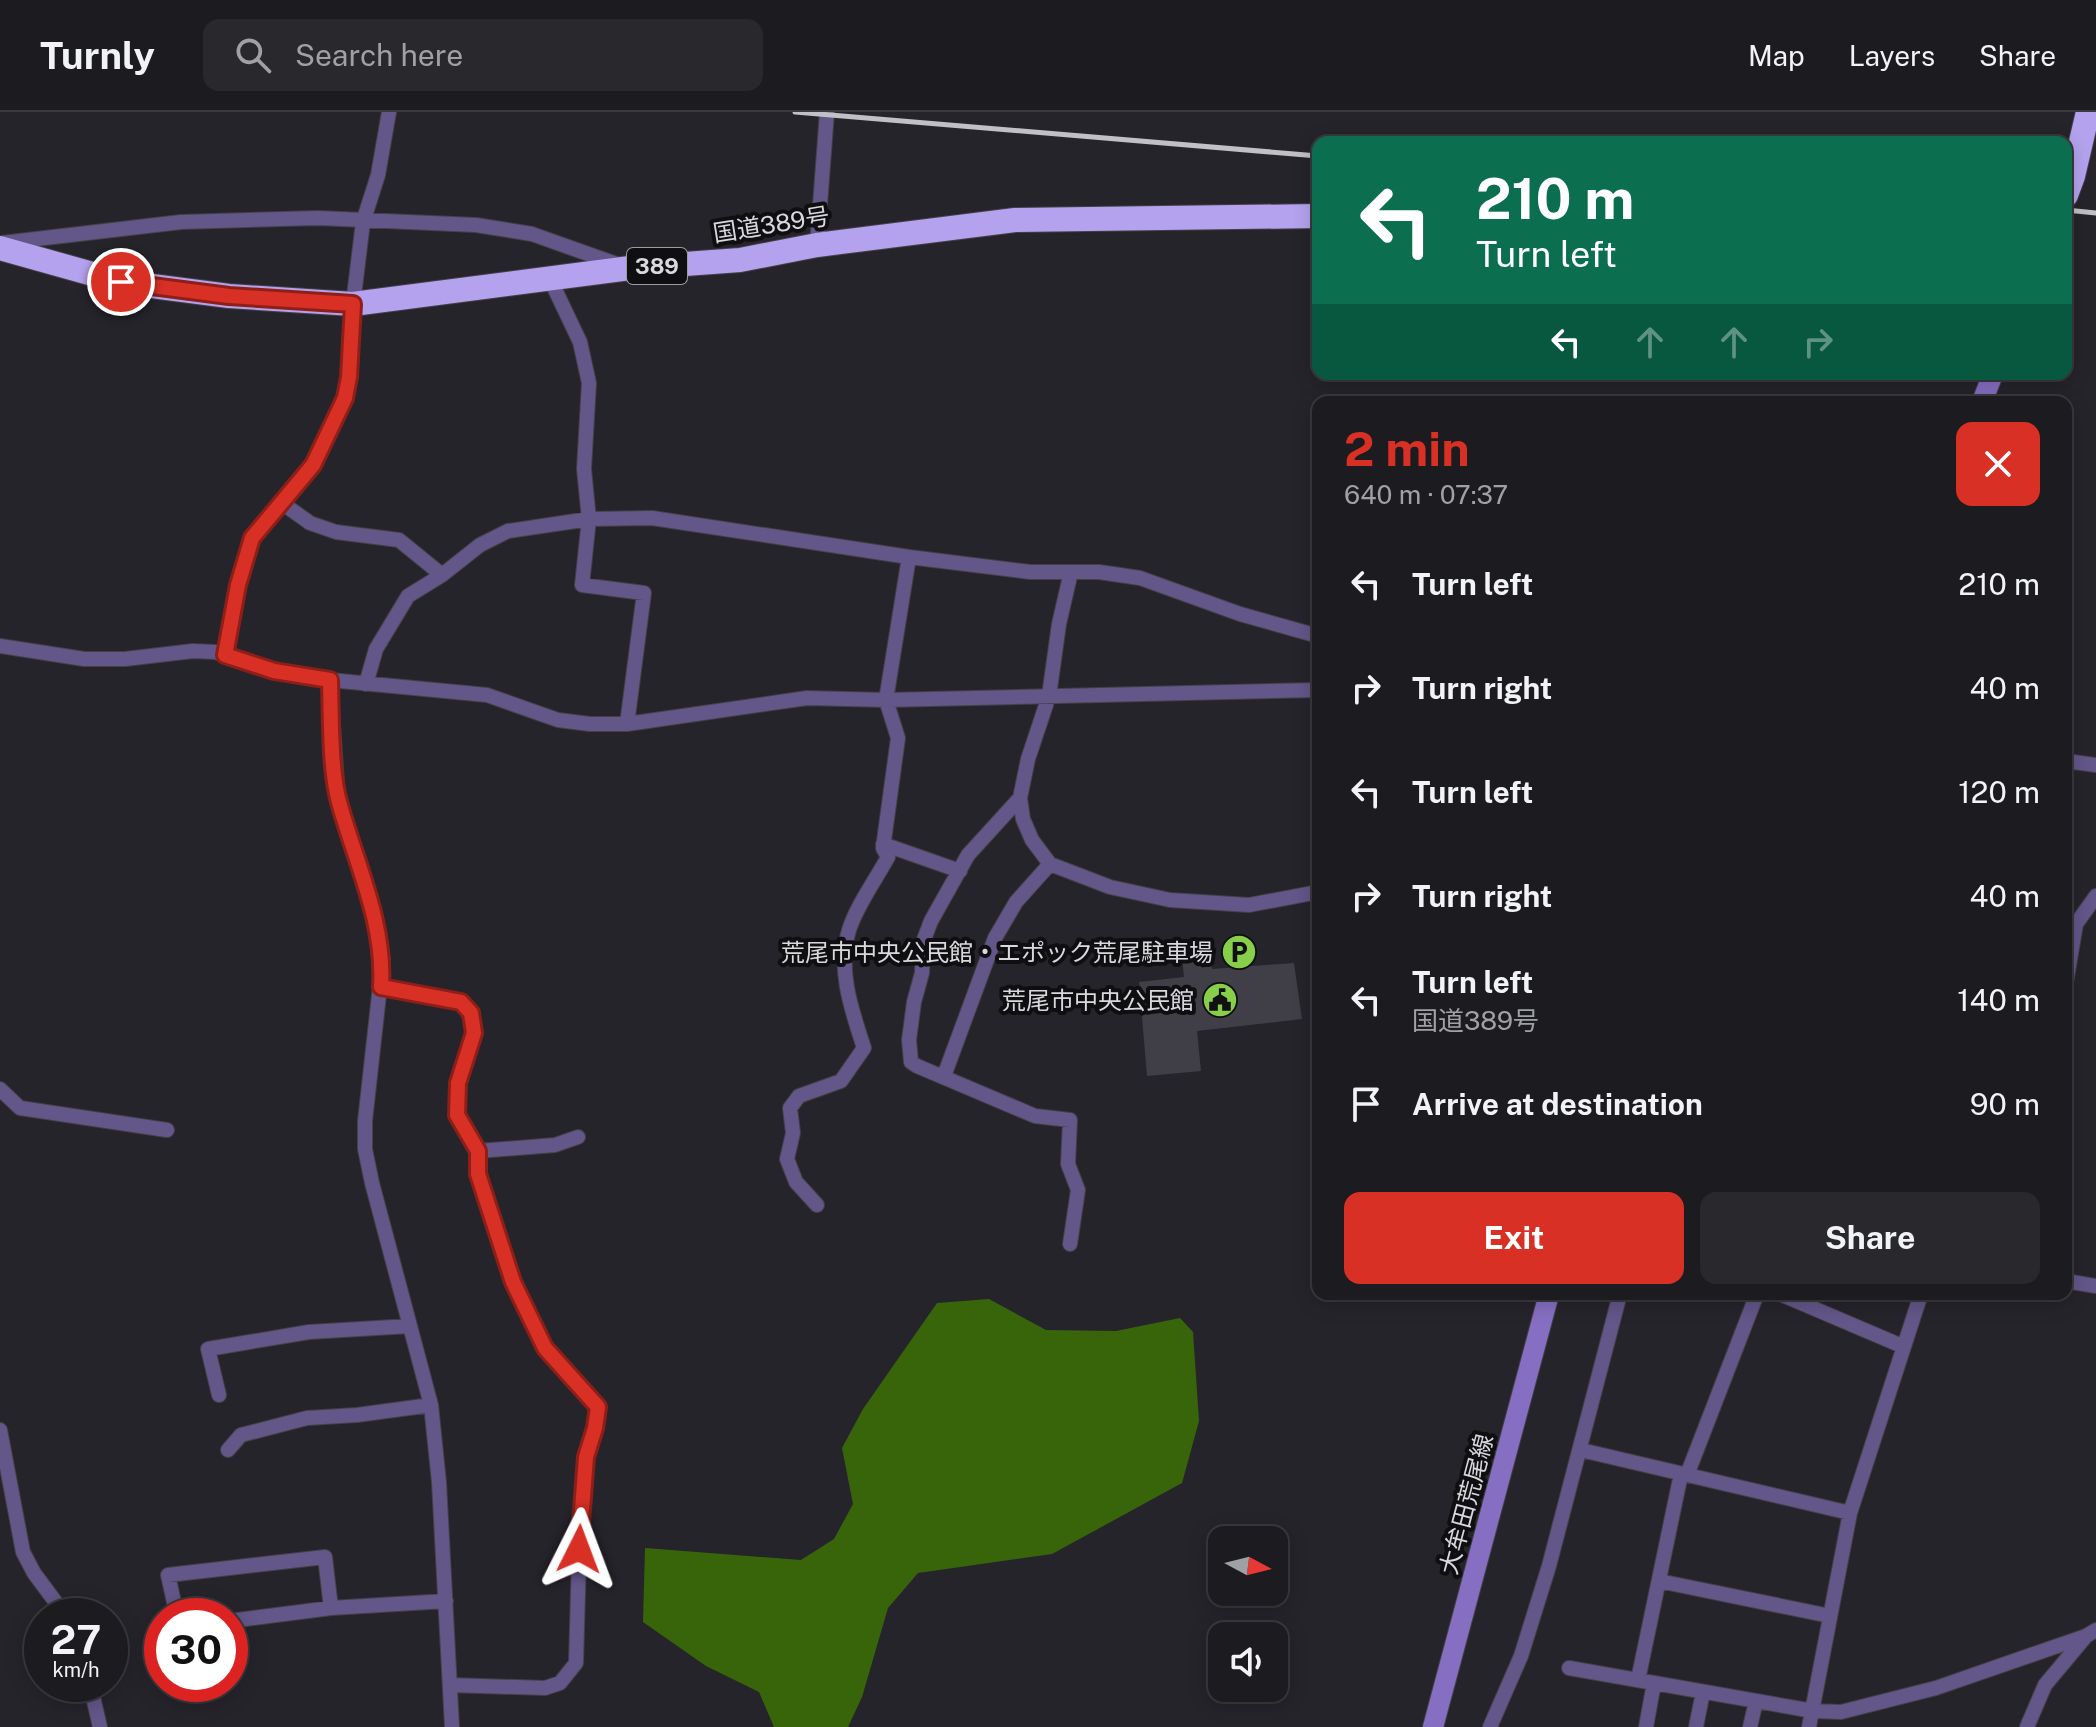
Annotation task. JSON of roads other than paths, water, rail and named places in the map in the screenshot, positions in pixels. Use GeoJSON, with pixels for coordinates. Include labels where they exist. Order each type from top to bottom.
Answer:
{"type":"FeatureCollection","features":[{"type":"Feature","properties":{"kind":"highway"},"geometry":{"type":"LineString","coordinates":[[2072,178],[2088,112]]}},
{"type":"Feature","properties":{"kind":"highway","name":"国道389号"},"geometry":{"type":"LineString","coordinates":[[0,246],[121,282],[229,296],[353,304],[630,268],[740,260],[817,245],[1015,220],[1312,216]]}},
{"type":"Feature","properties":{"kind":"main road","name":"大牟田荒尾線"},"geometry":{"type":"LineString","coordinates":[[1433,1727],[1547,1300]]}},
{"type":"Feature","properties":{"kind":"street"},"geometry":{"type":"LineString","coordinates":[[225,655],[238,585],[252,538],[313,465],[345,398],[363,222],[378,175],[389,112]]}},
{"type":"Feature","properties":{"kind":"street"},"geometry":{"type":"LineString","coordinates":[[817,245],[827,112]]}},
{"type":"Feature","properties":{"kind":"street"},"geometry":{"type":"LineString","coordinates":[[0,246],[181,222],[318,218],[476,225],[532,234],[630,268]]}},
{"type":"Feature","properties":{"kind":"street"},"geometry":{"type":"LineString","coordinates":[[550,279],[580,342],[589,383],[584,469],[589,519],[582,585],[644,593],[627,724]]}},
{"type":"Feature","properties":{"kind":"street"},"geometry":{"type":"LineString","coordinates":[[282,503],[310,523],[336,532],[399,540],[442,575]]}},
{"type":"Feature","properties":{"kind":"street"},"geometry":{"type":"LineString","coordinates":[[366,684],[376,649],[408,596],[442,575],[480,545],[508,531],[589,519],[652,518],[1030,572],[1099,572],[1140,578],[1240,614],[1312,634]]}},
{"type":"Feature","properties":{"kind":"street"},"geometry":{"type":"LineString","coordinates":[[817,1205],[796,1182],[787,1159],[793,1133],[790,1108],[799,1096],[841,1081],[864,1048],[848,998],[845,950],[850,928],[888,857],[883,844],[898,738],[886,700],[909,557]]}},
{"type":"Feature","properties":{"kind":"street"},"geometry":{"type":"LineString","coordinates":[[1071,572],[1059,624],[1049,696],[1028,759],[1020,798],[1023,819],[1032,840],[1050,864],[1110,887],[1170,900],[1249,905],[1312,893]]}},
{"type":"Feature","properties":{"kind":"street"},"geometry":{"type":"LineString","coordinates":[[0,646],[84,659],[125,659],[193,651],[225,655],[274,671],[330,680],[487,695],[558,720],[627,724],[807,698],[886,700],[1312,690]]}},
{"type":"Feature","properties":{"kind":"street"},"geometry":{"type":"LineString","coordinates":[[330,680],[338,799],[363,873],[383,959],[365,1121],[365,1149],[431,1405],[439,1482],[452,1727]]}},
{"type":"Feature","properties":{"kind":"street"},"geometry":{"type":"LineString","coordinates":[[2072,762],[2096,765]]}},
{"type":"Feature","properties":{"kind":"street"},"geometry":{"type":"LineString","coordinates":[[1020,798],[968,855],[931,921],[923,942],[922,973],[914,1002],[909,1040],[911,1062],[1035,1116],[1070,1120],[1068,1164],[1078,1190],[1070,1244]]}},
{"type":"Feature","properties":{"kind":"street"},"geometry":{"type":"LineString","coordinates":[[883,844],[960,871]]}},
{"type":"Feature","properties":{"kind":"street"},"geometry":{"type":"LineString","coordinates":[[944,1076],[995,938],[1016,902],[1050,864]]}},
{"type":"Feature","properties":{"kind":"street"},"geometry":{"type":"LineString","coordinates":[[2072,948],[2076,924],[2096,896]]}},
{"type":"Feature","properties":{"kind":"street"},"geometry":{"type":"LineString","coordinates":[[381,987],[461,1002],[471,1013],[474,1033],[458,1083],[457,1115],[478,1151],[478,1174],[513,1282],[545,1348],[598,1407],[586,1457],[580,1521],[576,1663],[560,1683],[545,1688],[450,1685]]}},
{"type":"Feature","properties":{"kind":"street"},"geometry":{"type":"LineString","coordinates":[[0,1089],[20,1108],[167,1130]]}},
{"type":"Feature","properties":{"kind":"street"},"geometry":{"type":"LineString","coordinates":[[478,1151],[555,1145],[578,1137]]}},
{"type":"Feature","properties":{"kind":"street"},"geometry":{"type":"LineString","coordinates":[[2072,1282],[2096,1286]]}},
{"type":"Feature","properties":{"kind":"street"},"geometry":{"type":"LineString","coordinates":[[1490,1727],[1521,1656],[1581,1450],[1618,1300]]}},
{"type":"Feature","properties":{"kind":"street"},"geometry":{"type":"LineString","coordinates":[[1638,1680],[1684,1474],[1755,1300]]}},
{"type":"Feature","properties":{"kind":"street"},"geometry":{"type":"LineString","coordinates":[[1794,1300],[1902,1346]]}},
{"type":"Feature","properties":{"kind":"street"},"geometry":{"type":"LineString","coordinates":[[1809,1727],[1850,1513],[1919,1300]]}},
{"type":"Feature","properties":{"kind":"street"},"geometry":{"type":"LineString","coordinates":[[219,1395],[208,1349],[309,1332],[410,1326]]}},
{"type":"Feature","properties":{"kind":"street"},"geometry":{"type":"LineString","coordinates":[[228,1450],[241,1435],[307,1418],[431,1405]]}},
{"type":"Feature","properties":{"kind":"street"},"geometry":{"type":"LineString","coordinates":[[0,1430],[23,1552],[53,1598]]}},
{"type":"Feature","properties":{"kind":"street"},"geometry":{"type":"LineString","coordinates":[[1581,1450],[1850,1513]]}},
{"type":"Feature","properties":{"kind":"street"},"geometry":{"type":"LineString","coordinates":[[173,1598],[168,1575],[325,1557],[331,1608]]}},
{"type":"Feature","properties":{"kind":"street"},"geometry":{"type":"LineString","coordinates":[[1659,1581],[1830,1616]]}},
{"type":"Feature","properties":{"kind":"street"},"geometry":{"type":"LineString","coordinates":[[248,1619],[331,1608],[446,1601]]}},
{"type":"Feature","properties":{"kind":"street"},"geometry":{"type":"LineString","coordinates":[[1569,1668],[1813,1711],[1841,1712],[1936,1688],[2091,1633]]}},
{"type":"Feature","properties":{"kind":"street"},"geometry":{"type":"LineString","coordinates":[[2027,1727],[2045,1685],[2091,1633]]}},
{"type":"Feature","properties":{"kind":"street"},"geometry":{"type":"LineString","coordinates":[[1646,1727],[1654,1683]]}},
{"type":"Feature","properties":{"kind":"street"},"geometry":{"type":"LineString","coordinates":[[1696,1727],[1703,1692]]}},
{"type":"Feature","properties":{"kind":"street"},"geometry":{"type":"LineString","coordinates":[[1750,1727],[1756,1701]]}},
{"type":"Feature","properties":{"kind":"street"},"geometry":{"type":"LineString","coordinates":[[94,1702],[100,1727]]}},
{"type":"Feature","properties":{"kind":"railway"},"geometry":{"type":"LineString","coordinates":[[795,112],[1312,155]]}},
{"type":"Feature","properties":{"kind":"railway"},"geometry":{"type":"LineString","coordinates":[[2072,211],[2096,213]]}},
{"type":"Feature","properties":{"kind":"place","name":"荒尾市中央公民館・エポック荒尾駐車場"},"geometry":{"type":"Point","coordinates":[1239,952]}},
{"type":"Feature","properties":{"kind":"place","name":"荒尾市中央公民館"},"geometry":{"type":"Point","coordinates":[1220,1000]}}]}
